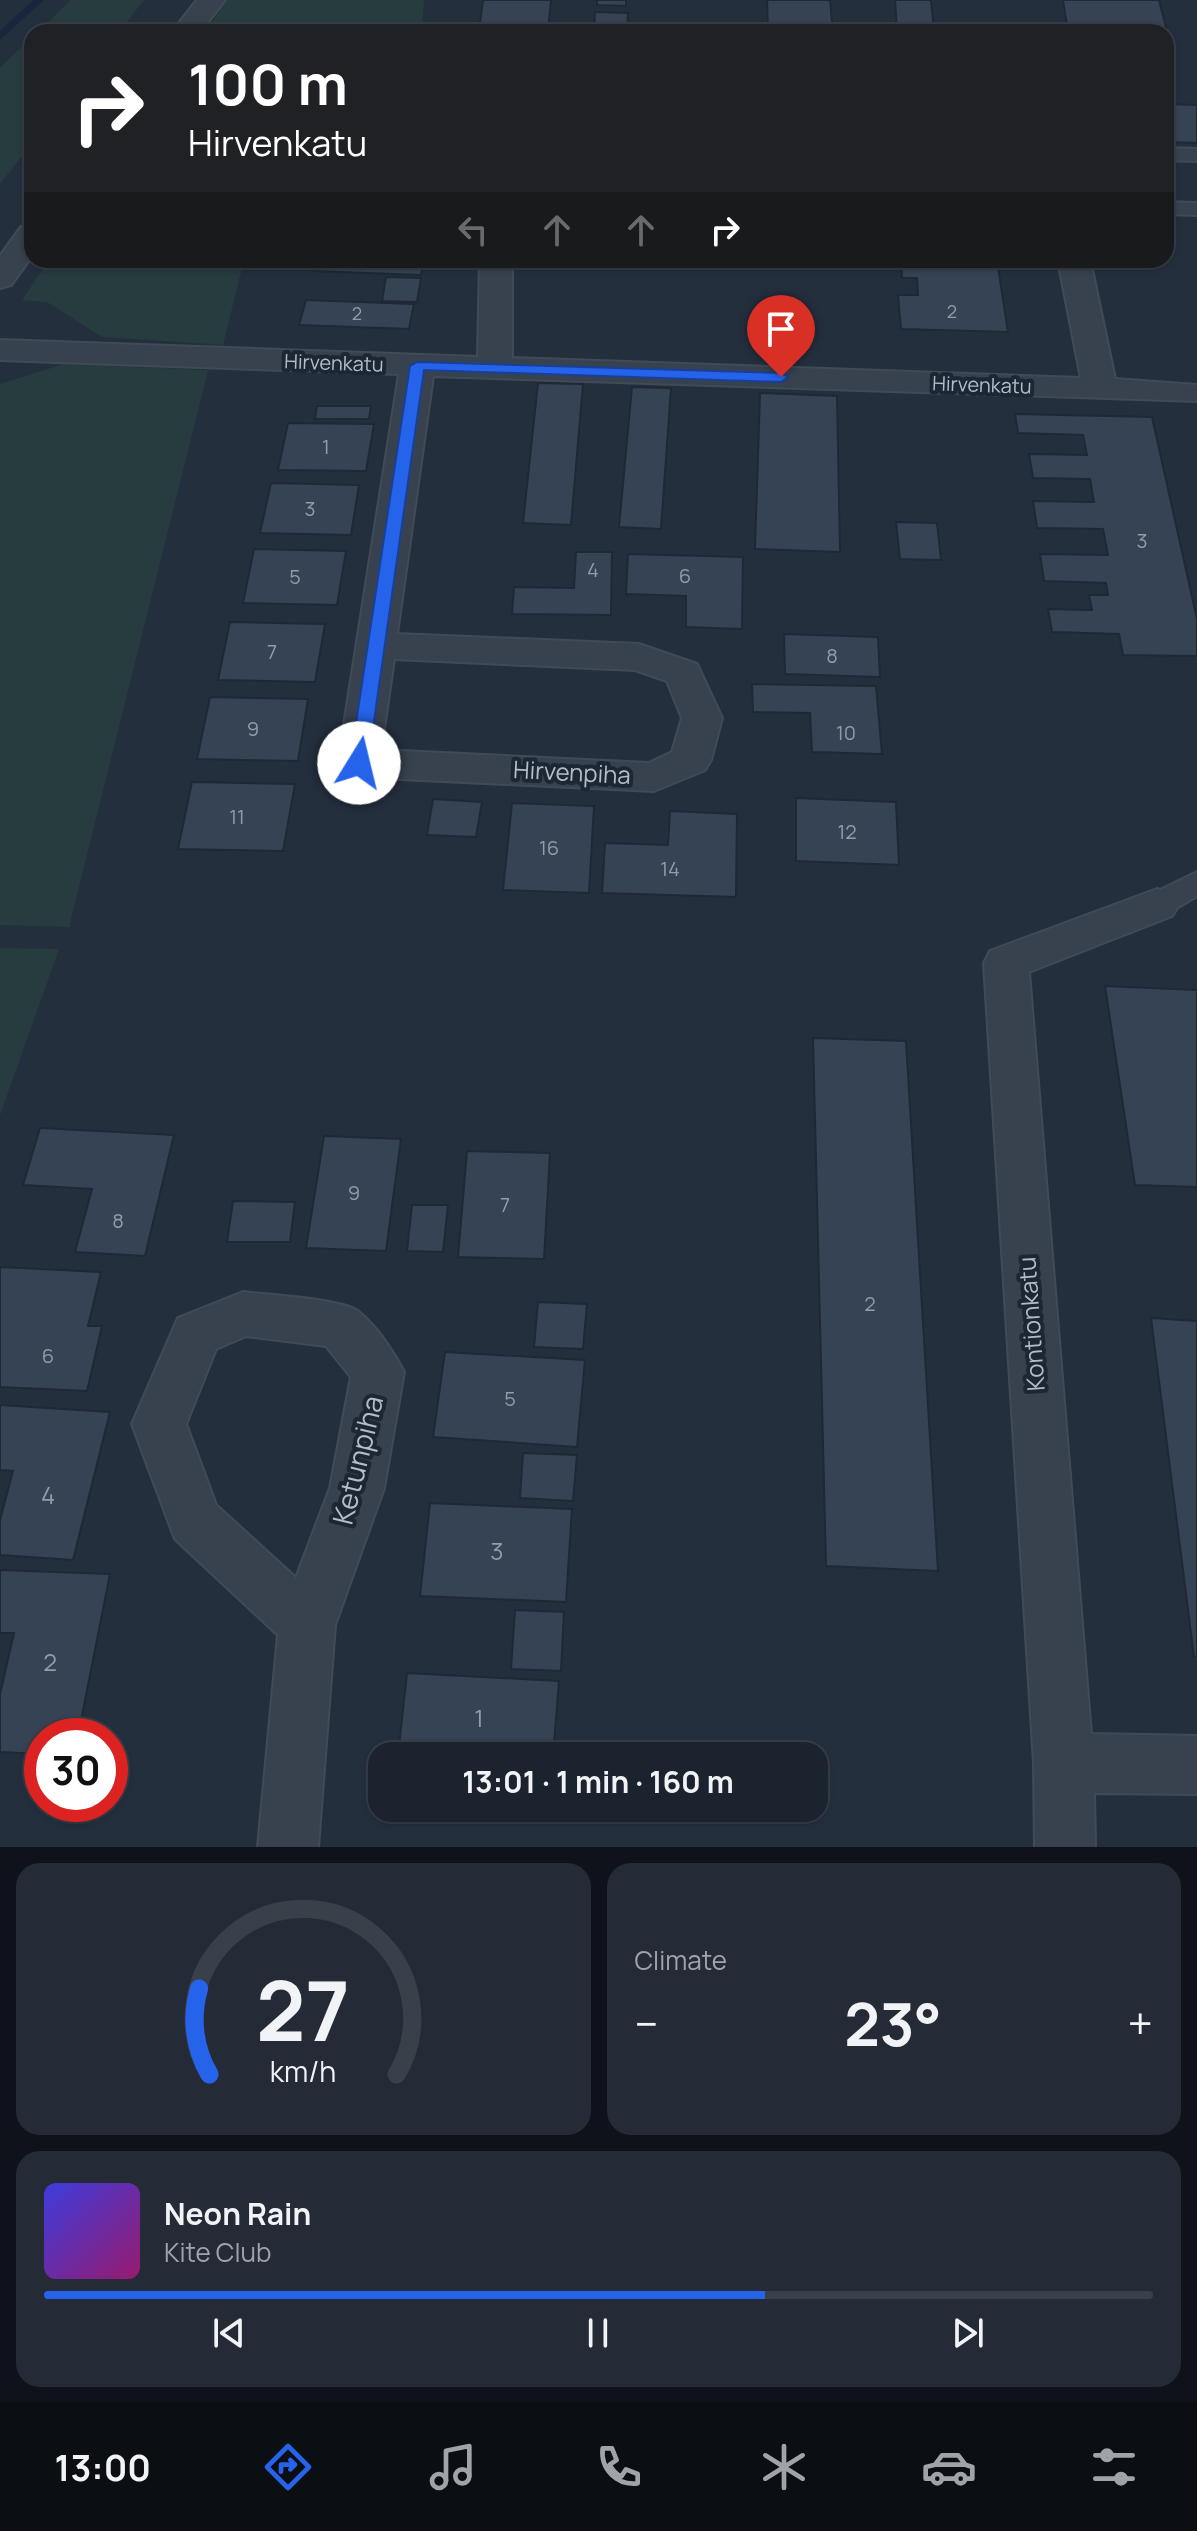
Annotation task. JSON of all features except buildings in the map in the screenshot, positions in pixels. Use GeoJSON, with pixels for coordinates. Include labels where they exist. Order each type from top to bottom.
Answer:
{"type":"FeatureCollection","features":[{"type":"Feature","properties":{"kind":"street"},"geometry":{"type":"LineString","coordinates":[[192,24],[211,0]]}},
{"type":"Feature","properties":{"kind":"street"},"geometry":{"type":"LineString","coordinates":[[0,278],[24,245]]}},
{"type":"Feature","properties":{"kind":"street"},"geometry":{"type":"LineString","coordinates":[[495,367],[496,268]]}},
{"type":"Feature","properties":{"kind":"street"},"geometry":{"type":"LineString","coordinates":[[1076,268],[1100,389]]}},
{"type":"Feature","properties":{"kind":"street","name":"Hirvenkatu"},"geometry":{"type":"LineString","coordinates":[[0,350],[1193,393]]}},
{"type":"Feature","properties":{"kind":"street","name":"Hirvenpiha"},"geometry":{"type":"LineString","coordinates":[[378,646],[639,657],[683,673],[702,718],[690,760],[654,777],[359,763],[417,366]]}},
{"type":"Feature","properties":{"kind":"street","name":"Kontionkatu"},"geometry":{"type":"LineString","coordinates":[[1065,1847],[1064,1763],[1006,963],[1177,894]]}},
{"type":"Feature","properties":{"kind":"street","name":"Ketunpiha"},"geometry":{"type":"LineString","coordinates":[[288,1847],[307,1625],[357,1488],[378,1372],[340,1326],[243,1314],[196,1334],[159,1424],[194,1521],[307,1625]]}},
{"type":"Feature","properties":{"kind":"street"},"geometry":{"type":"LineString","coordinates":[[1064,1763],[1197,1765]]}},
{"type":"Feature","properties":{"kind":"lane"},"geometry":{"type":"LineString","coordinates":[[1174,154],[1197,155]]}},
{"type":"Feature","properties":{"kind":"lane"},"geometry":{"type":"LineString","coordinates":[[1174,208],[1197,209]]}},
{"type":"Feature","properties":{"kind":"green space"},"geometry":{"type":"Polygon","coordinates":[[[71,0],[144,0],[125,24],[46,24],[71,0]]]}},
{"type":"Feature","properties":{"kind":"green space"},"geometry":{"type":"Polygon","coordinates":[[[227,0],[424,0],[422,24],[210,24],[227,0]]]}},
{"type":"Feature","properties":{"kind":"green space"},"geometry":{"type":"Polygon","coordinates":[[[24,45],[24,153],[0,184],[0,68],[24,45]]]}},
{"type":"Feature","properties":{"kind":"green space"},"geometry":{"type":"Polygon","coordinates":[[[44,268],[242,268],[223,345],[102,337],[47,302],[22,300],[44,268]]]}},
{"type":"Feature","properties":{"kind":"green space"},"geometry":{"type":"Polygon","coordinates":[[[64,364],[208,370],[69,927],[0,925],[0,384],[64,364]]]}},
{"type":"Feature","properties":{"kind":"green space"},"geometry":{"type":"Polygon","coordinates":[[[0,948],[59,949],[0,1115],[0,948]]]}},
{"type":"Feature","properties":{"kind":"waterway"},"geometry":{"type":"LineString","coordinates":[[0,37],[39,0]]}},
{"type":"Feature","properties":{"kind":"route"},"geometry":{"type":"LineString","coordinates":[[359,763],[417,366],[781,377]]}}]}
